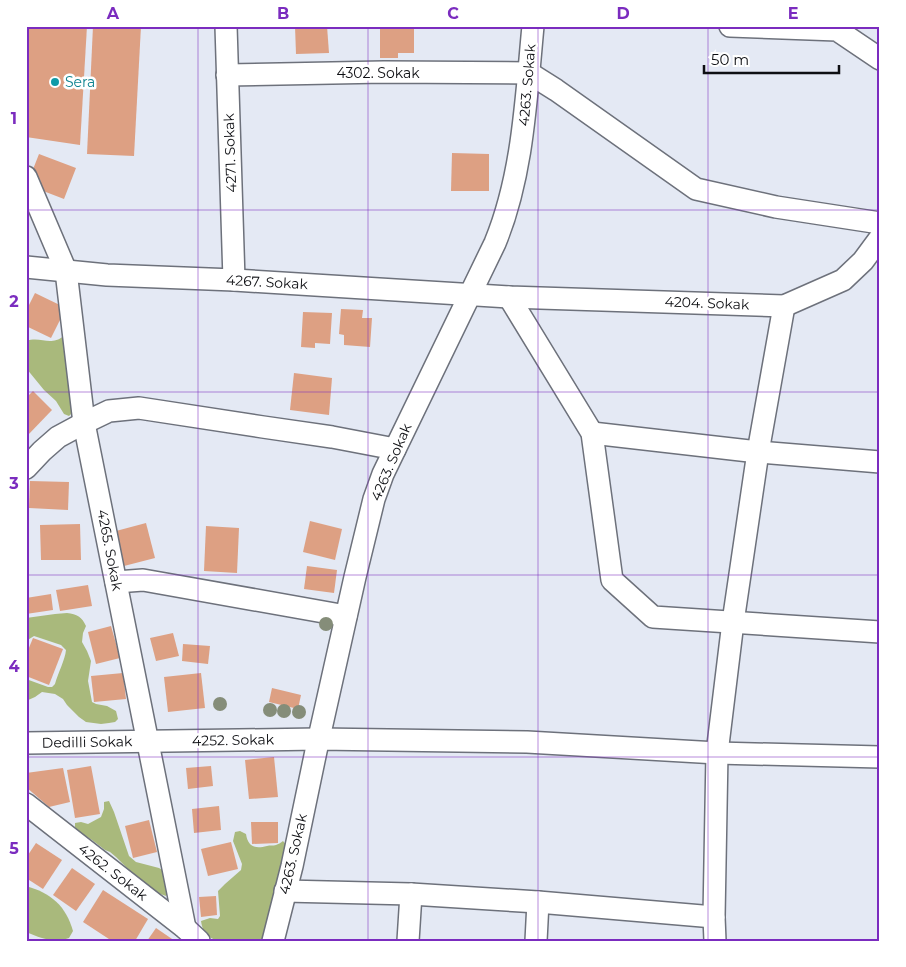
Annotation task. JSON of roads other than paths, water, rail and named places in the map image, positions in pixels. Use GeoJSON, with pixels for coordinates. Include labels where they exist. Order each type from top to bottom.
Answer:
{"type":"FeatureCollection","features":[{"type":"Feature","properties":{"kind":"street","name":"4271. Sokak"},"geometry":{"type":"LineString","coordinates":[[226,26],[234,280]]}},
{"type":"Feature","properties":{"kind":"street","name":"4263. Sokak"},"geometry":{"type":"LineString","coordinates":[[273,941],[292,866],[346,616],[374,499],[383,474],[502,227],[524,128],[533,26]]}},
{"type":"Feature","properties":{"kind":"street"},"geometry":{"type":"LineString","coordinates":[[730,26],[837,28],[880,59]]}},
{"type":"Feature","properties":{"kind":"street","name":"4302. Sokak"},"geometry":{"type":"LineString","coordinates":[[227,75],[384,72],[529,73]]}},
{"type":"Feature","properties":{"kind":"street"},"geometry":{"type":"LineString","coordinates":[[529,73],[696,189],[776,207],[880,223]]}},
{"type":"Feature","properties":{"kind":"street","name":"4265. Sokak"},"geometry":{"type":"LineString","coordinates":[[26,177],[66,271],[84,423],[148,741],[192,934]]}},
{"type":"Feature","properties":{"kind":"street","name":"4204. Sokak"},"geometry":{"type":"LineString","coordinates":[[509,297],[784,306],[843,280],[863,262],[880,238]]}},
{"type":"Feature","properties":{"kind":"street","name":"4267. Sokak"},"geometry":{"type":"LineString","coordinates":[[26,267],[107,275],[234,280],[509,297]]}},
{"type":"Feature","properties":{"kind":"street"},"geometry":{"type":"LineString","coordinates":[[509,297],[592,433],[612,580],[653,616],[880,632]]}},
{"type":"Feature","properties":{"kind":"street"},"geometry":{"type":"LineString","coordinates":[[714,941],[717,753],[733,622],[758,452],[784,306]]}},
{"type":"Feature","properties":{"kind":"street"},"geometry":{"type":"LineString","coordinates":[[26,468],[58,437],[84,423],[109,411],[139,408],[332,437],[395,449]]}},
{"type":"Feature","properties":{"kind":"street"},"geometry":{"type":"LineString","coordinates":[[592,433],[758,452],[880,462]]}},
{"type":"Feature","properties":{"kind":"street"},"geometry":{"type":"LineString","coordinates":[[116,582],[143,580],[346,616]]}},
{"type":"Feature","properties":{"kind":"street","name":"4252. Sokak"},"geometry":{"type":"LineString","coordinates":[[148,741],[319,739],[527,742],[717,753],[880,757]]}},
{"type":"Feature","properties":{"kind":"street","name":"Dedilli Sokak"},"geometry":{"type":"LineString","coordinates":[[26,743],[148,741]]}},
{"type":"Feature","properties":{"kind":"street","name":"4262. Sokak"},"geometry":{"type":"LineString","coordinates":[[26,804],[192,934]]}},
{"type":"Feature","properties":{"kind":"street"},"geometry":{"type":"LineString","coordinates":[[285,891],[411,894],[538,902],[714,917]]}},
{"type":"Feature","properties":{"kind":"street"},"geometry":{"type":"LineString","coordinates":[[408,941],[411,894]]}},
{"type":"Feature","properties":{"kind":"street"},"geometry":{"type":"LineString","coordinates":[[536,941],[538,902]]}},
{"type":"Feature","properties":{"kind":"place","name":"Sera"},"geometry":{"type":"Point","coordinates":[55,82]}}]}
